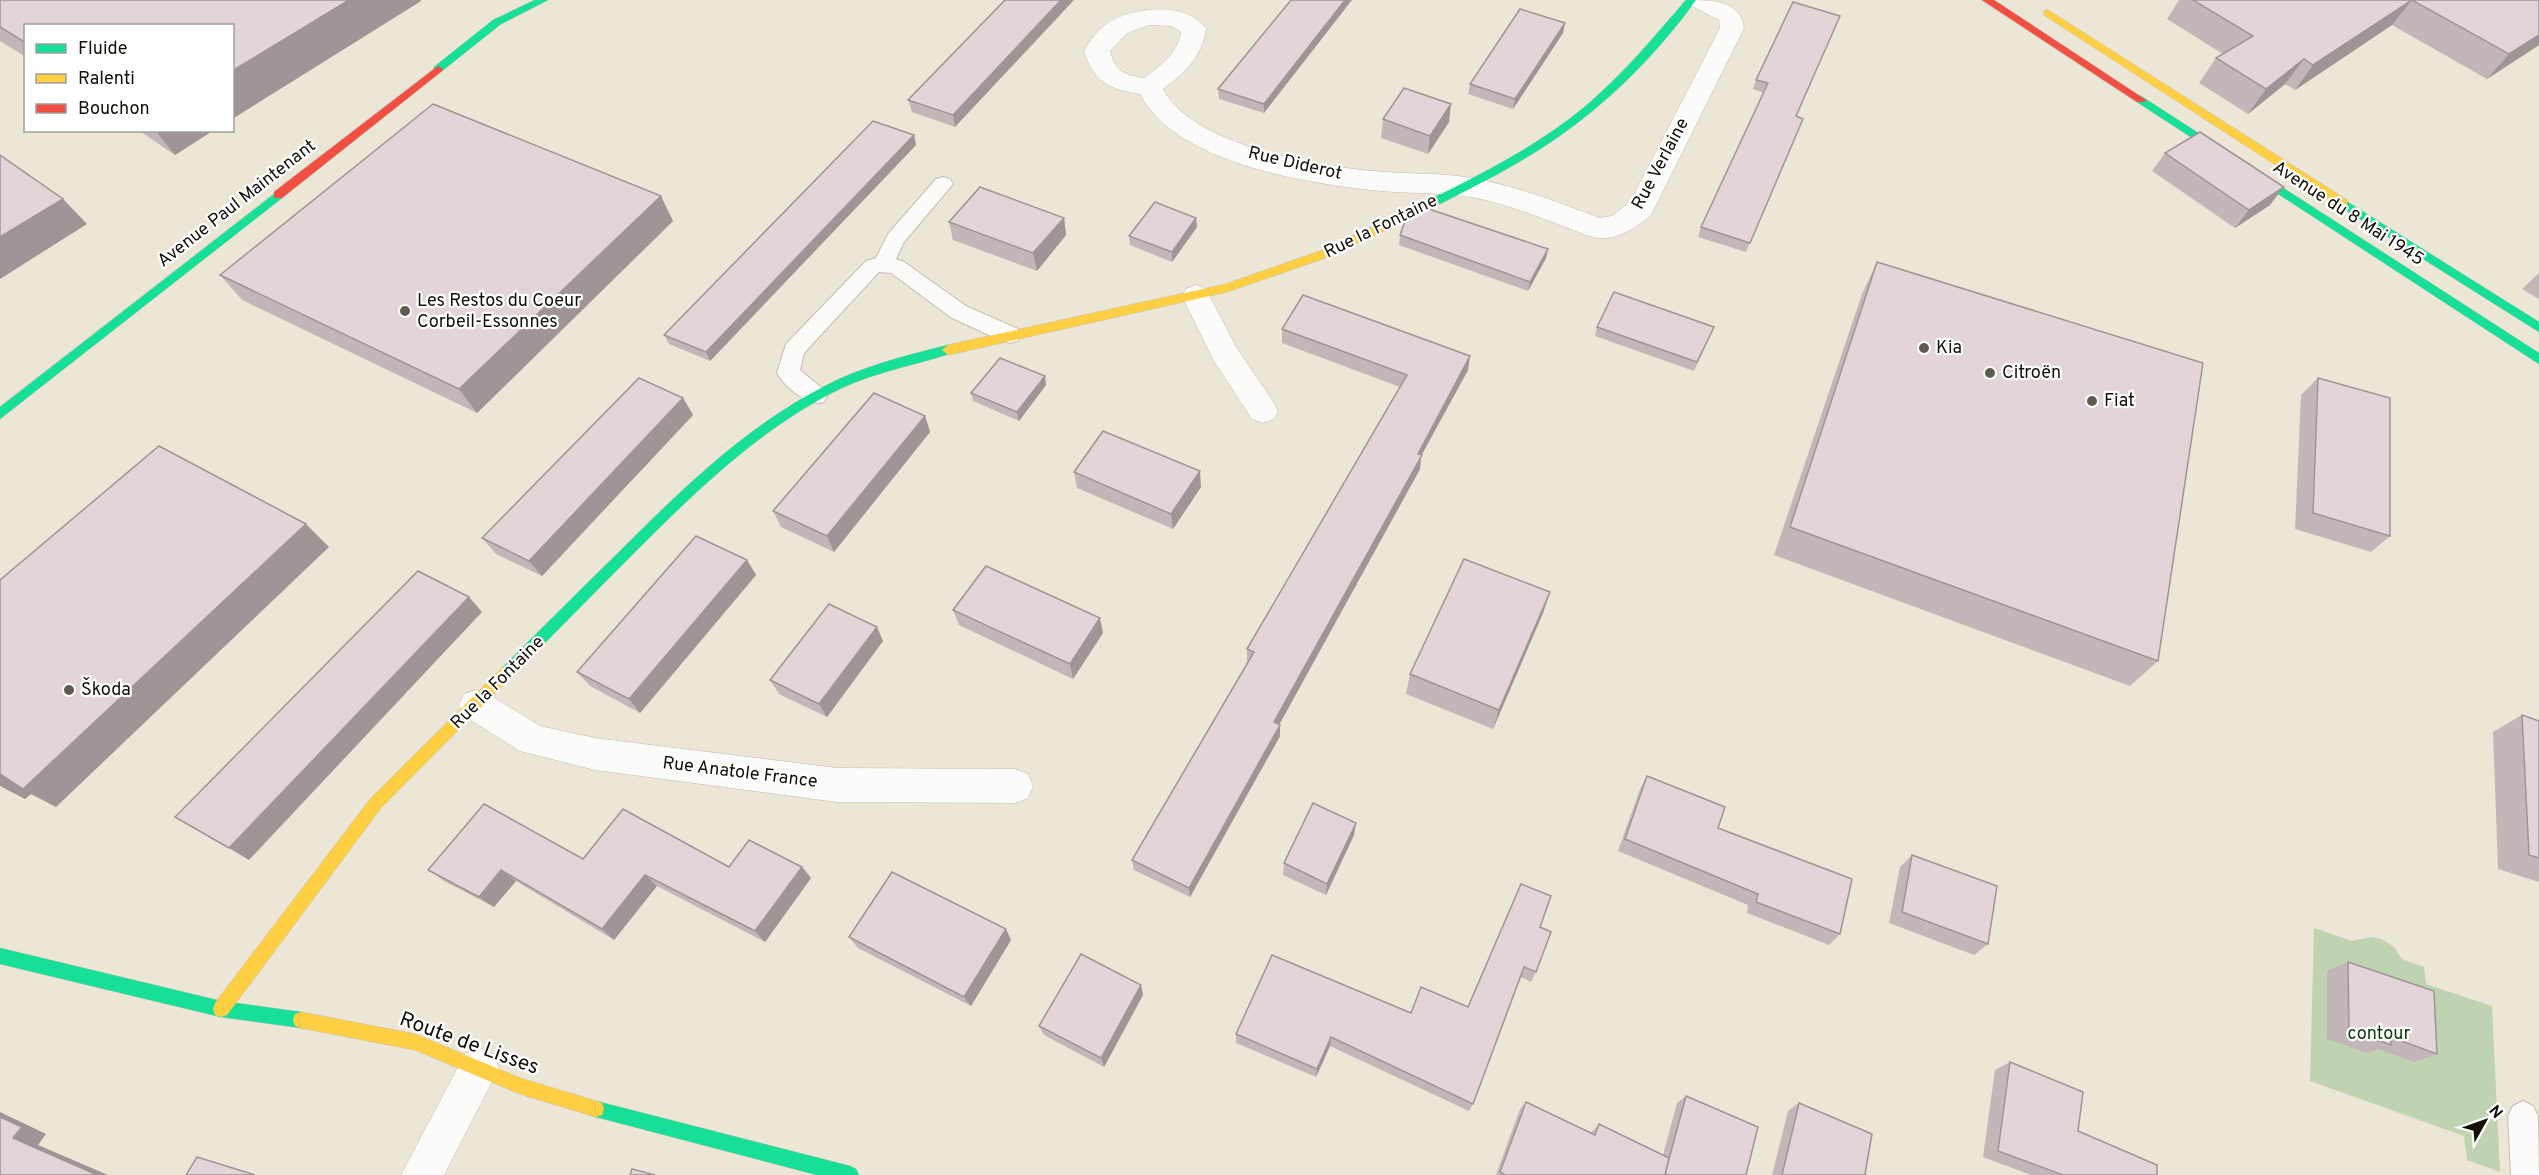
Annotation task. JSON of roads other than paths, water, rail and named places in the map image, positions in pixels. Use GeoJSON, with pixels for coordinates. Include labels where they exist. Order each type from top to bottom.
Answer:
{"type":"FeatureCollection","features":[{"type":"Feature","properties":{"kind":"street","name":"Avenue Paul Maintenant"},"geometry":{"type":"LineString","coordinates":[[497,22],[512,0]]}},
{"type":"Feature","properties":{"kind":"street","name":"Avenue Paul Maintenant"},"geometry":{"type":"LineString","coordinates":[[0,414],[497,22],[543,0]]}},
{"type":"Feature","properties":{"kind":"street","name":"Rue la Fontaine"},"geometry":{"type":"LineString","coordinates":[[221,1010],[376,803],[690,489],[734,451],[816,396],[892,365],[1010,335],[1196,296],[1269,276],[1332,252],[1464,186],[1531,149],[1589,108],[1644,57],[1691,0]]}},
{"type":"Feature","properties":{"kind":"street","name":"Rue Verlaine"},"geometry":{"type":"LineString","coordinates":[[1464,186],[1502,195],[1599,228],[1612,228],[1631,219],[1641,208],[1732,28],[1731,17],[1719,8],[1698,0]]}},
{"type":"Feature","properties":{"kind":"street","name":"Avenue du 8 Mai 1945"},"geometry":{"type":"LineString","coordinates":[[1987,0],[2539,359]]}},
{"type":"Feature","properties":{"kind":"street","name":"Avenue du 8 Mai 1945"},"geometry":{"type":"LineString","coordinates":[[2038,6],[2539,328]]}},
{"type":"Feature","properties":{"kind":"street","name":"Rue Diderot"},"geometry":{"type":"LineString","coordinates":[[1149,87],[1162,110],[1194,132],[1229,148],[1289,166],[1345,176],[1378,181],[1464,186]]}},
{"type":"Feature","properties":{"kind":"street"},"geometry":{"type":"LineString","coordinates":[[1196,296],[1224,353],[1263,411]]}},
{"type":"Feature","properties":{"kind":"street","name":"Rue Anatole France"},"geometry":{"type":"LineString","coordinates":[[476,705],[532,740],[595,754],[837,785],[1015,786]]}},
{"type":"Feature","properties":{"kind":"street","name":"Route de Lisses"},"geometry":{"type":"LineString","coordinates":[[0,956],[221,1010],[357,1029],[415,1042],[520,1086],[555,1098],[850,1175]]}},
{"type":"Feature","properties":{"kind":"street"},"geometry":{"type":"LineString","coordinates":[[422,1175],[479,1068]]}},
{"type":"Feature","properties":{"kind":"lane"},"geometry":{"type":"LineString","coordinates":[[884,264],[895,238],[943,184]]}},
{"type":"Feature","properties":{"kind":"lane"},"geometry":{"type":"LineString","coordinates":[[816,396],[788,373],[794,350],[873,266],[884,264],[897,267],[959,312],[1010,335]]}},
{"type":"Feature","properties":{"kind":"lane"},"geometry":{"type":"LineString","coordinates":[[2523,1116],[2526,1175]]}},
{"type":"Feature","properties":{"kind":"place","name":"Les Restos du Coeur Corbeil-Essonnes"},"geometry":{"type":"Point","coordinates":[405,311]}},
{"type":"Feature","properties":{"kind":"place","name":"Kia"},"geometry":{"type":"Point","coordinates":[1924,348]}},
{"type":"Feature","properties":{"kind":"place","name":"Citroën"},"geometry":{"type":"Point","coordinates":[1990,373]}},
{"type":"Feature","properties":{"kind":"place","name":"Fiat"},"geometry":{"type":"Point","coordinates":[2092,401]}},
{"type":"Feature","properties":{"kind":"place","name":"Škoda"},"geometry":{"type":"Point","coordinates":[69,690]}},
{"type":"Feature","properties":{"kind":"park label","name":"contour"},"geometry":{"type":"Point","coordinates":[2379,1034]}}]}
